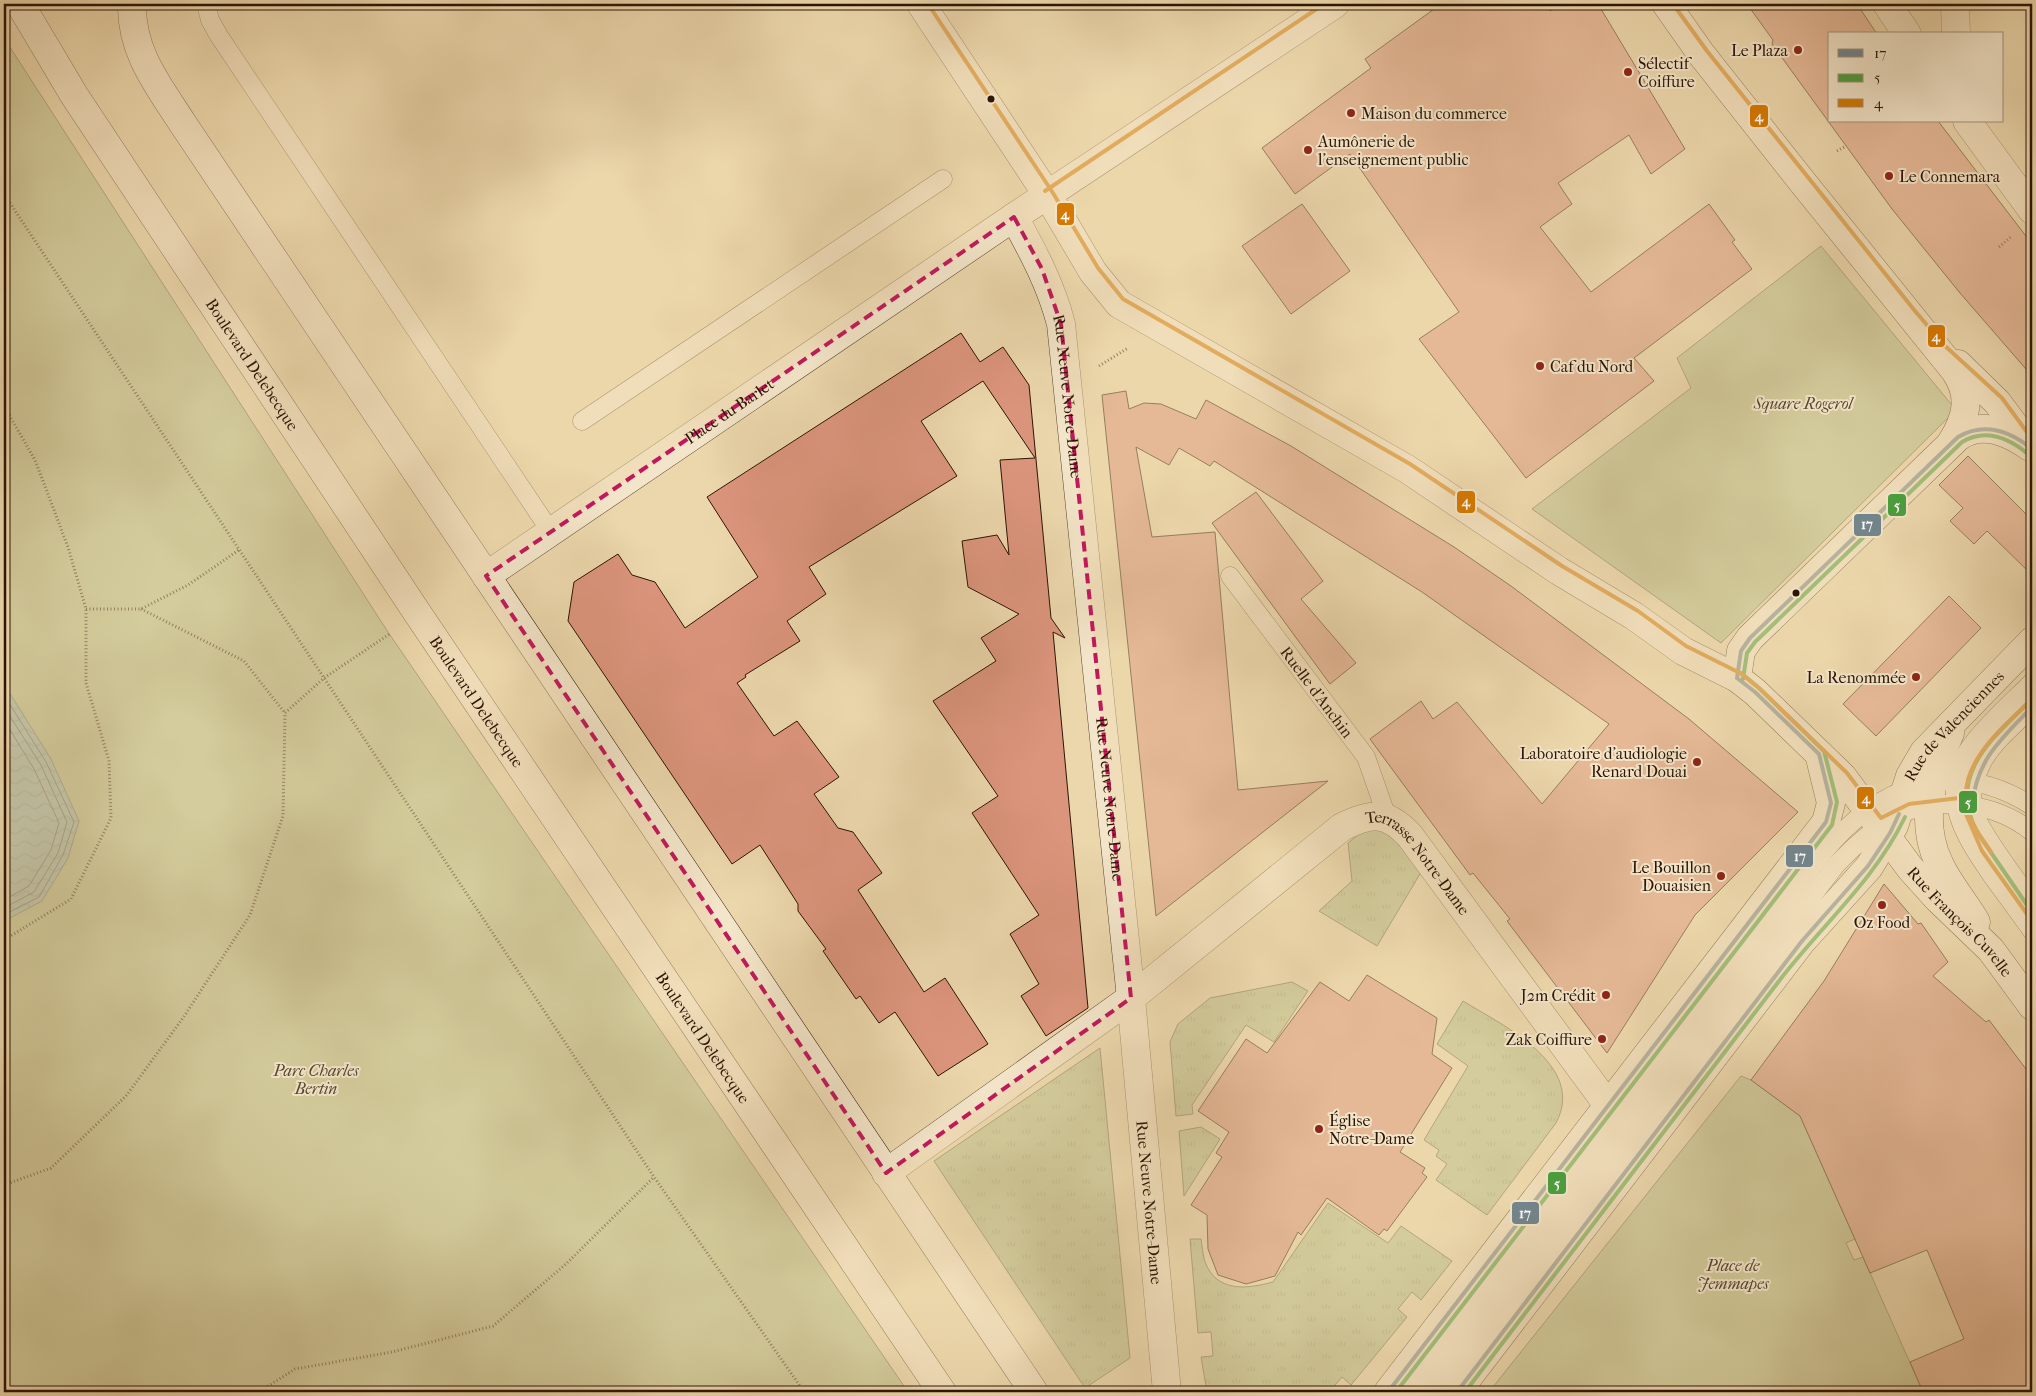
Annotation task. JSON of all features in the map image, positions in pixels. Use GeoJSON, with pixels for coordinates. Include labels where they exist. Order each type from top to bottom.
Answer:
{"type":"FeatureCollection","features":[{"type":"Feature","properties":{"kind":"street","name":"Boulevard Delebecque"},"geometry":{"type":"LineString","coordinates":[[20,4],[74,95],[418,614],[942,1392]]}},
{"type":"Feature","properties":{"kind":"street"},"geometry":{"type":"LineString","coordinates":[[132,4],[134,36],[140,55],[158,84],[1034,1392]]}},
{"type":"Feature","properties":{"kind":"street"},"geometry":{"type":"LineString","coordinates":[[921,4],[1048,196]]}},
{"type":"Feature","properties":{"kind":"street","name":"Place du Barlet"},"geometry":{"type":"LineString","coordinates":[[486,576],[1014,217],[1334,4]]}},
{"type":"Feature","properties":{"kind":"street"},"geometry":{"type":"LineString","coordinates":[[1666,4],[1702,55],[1800,179],[1939,349],[1962,382],[1966,392],[1965,414],[1951,443]]}},
{"type":"Feature","properties":{"kind":"street"},"geometry":{"type":"LineString","coordinates":[[1887,4],[1906,32]]}},
{"type":"Feature","properties":{"kind":"street"},"geometry":{"type":"LineString","coordinates":[[1955,4],[1956,32]]}},
{"type":"Feature","properties":{"kind":"street"},"geometry":{"type":"LineString","coordinates":[[1968,122],[2032,210]]}},
{"type":"Feature","properties":{"kind":"street"},"geometry":{"type":"LineString","coordinates":[[1985,122],[2010,181]]}},
{"type":"Feature","properties":{"kind":"street","name":"Rue François Cuvelle"},"geometry":{"type":"LineString","coordinates":[[1048,196],[1093,272],[1119,304],[1384,455],[1452,498],[1558,571],[1634,616],[1683,651],[1737,678],[1755,692],[1843,777],[1888,815],[1931,892],[1991,950],[2032,1006]]}},
{"type":"Feature","properties":{"kind":"street","name":"Rue Neuve Notre-Dame"},"geometry":{"type":"LineString","coordinates":[[1014,217],[1042,269],[1054,298],[1060,324],[1132,998],[1167,1392]]}},
{"type":"Feature","properties":{"kind":"street"},"geometry":{"type":"LineString","coordinates":[[1939,349],[1997,402],[2031,448]]}},
{"type":"Feature","properties":{"kind":"street"},"geometry":{"type":"LineString","coordinates":[[1737,678],[1741,652],[1750,638],[1951,443],[1968,431],[1989,429],[2016,436],[2031,448]]}},
{"type":"Feature","properties":{"kind":"street","name":"Rue de Valenciennes"},"geometry":{"type":"LineString","coordinates":[[1457,1392],[1796,949],[1857,883],[1888,815],[1924,752],[2032,641]]}},
{"type":"Feature","properties":{"kind":"street"},"geometry":{"type":"LineString","coordinates":[[1961,713],[1943,748],[1943,793],[1932,844],[1940,866],[1965,902],[1991,950]]}},
{"type":"Feature","properties":{"kind":"street"},"geometry":{"type":"LineString","coordinates":[[1388,1392],[1607,1104],[1826,822],[1831,803],[1819,754]]}},
{"type":"Feature","properties":{"kind":"street","name":"Terrasse Notre-Dame"},"geometry":{"type":"LineString","coordinates":[[886,1173],[1132,998],[1342,827],[1374,815],[1387,817],[1399,824],[1410,836],[1607,1104]]}},
{"type":"Feature","properties":{"kind":"lane"},"geometry":{"type":"LineString","coordinates":[[206,4],[210,20],[219,36],[550,532]]}},
{"type":"Feature","properties":{"kind":"lane"},"geometry":{"type":"LineString","coordinates":[[582,421],[943,179]]}},
{"type":"Feature","properties":{"kind":"lane","name":"Ruelle d'Anchin"},"geometry":{"type":"LineString","coordinates":[[1230,576],[1366,757],[1387,817]]}},
{"type":"Feature","properties":{"kind":"lane"},"geometry":{"type":"LineString","coordinates":[[1432,1392],[1836,865],[1888,815],[1943,793],[1974,742],[2032,682]]}},
{"type":"Feature","properties":{"kind":"lane"},"geometry":{"type":"LineString","coordinates":[[2032,708],[1989,753],[1975,782],[1972,805],[1981,826],[2032,901]]}},
{"type":"Feature","properties":{"kind":"lane"},"geometry":{"type":"LineString","coordinates":[[1413,1392],[1822,854],[1844,828],[1888,815],[1975,782],[2002,789],[2032,806]]}},
{"type":"Feature","properties":{"kind":"lane"},"geometry":{"type":"LineString","coordinates":[[1943,793],[2005,816],[2032,832]]}},
{"type":"Feature","properties":{"kind":"lane"},"geometry":{"type":"LineString","coordinates":[[1943,793],[1958,818],[1969,842],[2032,931]]}},
{"type":"Feature","properties":{"kind":"path"},"geometry":{"type":"LineString","coordinates":[[1837,151],[1846,146]]}},
{"type":"Feature","properties":{"kind":"path"},"geometry":{"type":"LineString","coordinates":[[4,194],[654,1176],[800,1386],[801,1392]]}},
{"type":"Feature","properties":{"kind":"path"},"geometry":{"type":"LineString","coordinates":[[1070,415],[1086,380],[1099,366],[1130,346]]}},
{"type":"Feature","properties":{"kind":"path"},"geometry":{"type":"LineString","coordinates":[[4,406],[38,469],[68,547],[86,609],[86,683],[109,761],[110,818],[71,899],[4,940]]}},
{"type":"Feature","properties":{"kind":"path"},"geometry":{"type":"LineString","coordinates":[[86,609],[141,609],[188,585],[239,550]]}},
{"type":"Feature","properties":{"kind":"path"},"geometry":{"type":"LineString","coordinates":[[4,1185],[51,1168],[126,1096],[183,1018],[250,914],[283,816],[286,713],[244,662],[141,609]]}},
{"type":"Feature","properties":{"kind":"path"},"geometry":{"type":"LineString","coordinates":[[286,713],[324,678],[418,614]]}},
{"type":"Feature","properties":{"kind":"path"},"geometry":{"type":"LineString","coordinates":[[259,1392],[294,1370],[392,1352],[493,1326],[566,1264],[654,1176]]}},
{"type":"Feature","properties":{"kind":"path"},"geometry":{"type":"LineString","coordinates":[[4,1379],[10,1392]]}},
{"type":"Feature","properties":{"kind":"highlighted area"},"geometry":{"type":"Polygon","coordinates":[[[1014,217],[1042,269],[1061,324],[1131,998],[886,1173],[486,576],[1014,217]]]}},
{"type":"Feature","properties":{"kind":"green space","name":"Parc Charles Bertin"},"geometry":{"type":"Polygon","coordinates":[[[4,38],[388,632],[908,1392],[4,1392],[4,38]]]}},
{"type":"Feature","properties":{"kind":"green space","name":"Square Rogerol"},"geometry":{"type":"Polygon","coordinates":[[[1821,246],[1956,410],[1721,643],[1532,509],[1691,388],[1677,358],[1821,246]]]}},
{"type":"Feature","properties":{"kind":"green space"},"geometry":{"type":"Polygon","coordinates":[[[1372,830],[1389,833],[1395,837],[1407,848],[1423,869],[1377,946],[1319,911],[1352,881],[1348,843],[1360,833],[1372,830]]]}},
{"type":"Feature","properties":{"kind":"green space"},"geometry":{"type":"Polygon","coordinates":[[[1292,982],[1308,991],[1274,1042],[1246,1025],[1192,1105],[1193,1114],[1176,1116],[1170,1042],[1178,1024],[1210,998],[1292,982]]]}},
{"type":"Feature","properties":{"kind":"green space"},"geometry":{"type":"Polygon","coordinates":[[[1463,1001],[1518,1035],[1536,1049],[1550,1065],[1560,1083],[1563,1102],[1556,1123],[1487,1215],[1436,1180],[1447,1164],[1436,1156],[1439,1150],[1424,1140],[1468,1066],[1437,1044],[1463,1001]]]}},
{"type":"Feature","properties":{"kind":"green space"},"geometry":{"type":"Polygon","coordinates":[[[1100,1048],[1130,1358],[1085,1388],[934,1161],[1100,1048]]]}},
{"type":"Feature","properties":{"kind":"green space","name":"Place de Jemmapes"},"geometry":{"type":"Polygon","coordinates":[[[1741,1076],[1751,1080],[1800,1116],[1855,1239],[1846,1243],[1854,1260],[1863,1257],[1923,1392],[1489,1392],[1741,1076]]]}},
{"type":"Feature","properties":{"kind":"green space"},"geometry":{"type":"Polygon","coordinates":[[[1201,1127],[1220,1139],[1184,1196],[1179,1131],[1201,1127]]]}},
{"type":"Feature","properties":{"kind":"green space"},"geometry":{"type":"Polygon","coordinates":[[[1328,1203],[1388,1243],[1401,1226],[1452,1261],[1421,1300],[1412,1292],[1398,1309],[1407,1317],[1351,1385],[1342,1377],[1329,1392],[1207,1392],[1201,1357],[1213,1356],[1211,1332],[1198,1333],[1190,1239],[1201,1239],[1205,1262],[1210,1272],[1225,1284],[1243,1287],[1273,1282],[1328,1203]]]}},
{"type":"Feature","properties":{"kind":"water"},"geometry":{"type":"Polygon","coordinates":[[[4,684],[51,759],[79,821],[68,858],[42,901],[4,921],[4,684]]]}},
{"type":"Feature","properties":{"kind":"building"},"geometry":{"type":"Polygon","coordinates":[[[1441,4],[1546,4],[1550,11],[1560,4],[1598,4],[1685,149],[1651,174],[1629,135],[1558,183],[1572,204],[1540,227],[1591,292],[1709,204],[1735,240],[1732,242],[1752,269],[1634,358],[1654,381],[1526,478],[1419,339],[1459,312],[1350,154],[1295,194],[1262,148],[1371,68],[1365,59],[1441,4]]]}},
{"type":"Feature","properties":{"kind":"building"},"geometry":{"type":"Polygon","coordinates":[[[1747,4],[1857,4],[1876,32],[1828,32],[1828,121],[1772,44],[1773,40],[1747,4]]]}},
{"type":"Feature","properties":{"kind":"building"},"geometry":{"type":"Polygon","coordinates":[[[1829,122],[1939,122],[2032,244],[2032,376],[1960,293],[1892,209],[1829,122]]]}},
{"type":"Feature","properties":{"kind":"building"},"geometry":{"type":"Polygon","coordinates":[[[1302,204],[1350,271],[1291,314],[1242,246],[1302,204]]]}},
{"type":"Feature","properties":{"kind":"building"},"geometry":{"type":"Polygon","coordinates":[[[961,333],[980,362],[1003,347],[1029,385],[1051,618],[1065,638],[1053,632],[1088,1008],[1046,1036],[1021,996],[1039,984],[1010,934],[1039,915],[972,813],[998,796],[933,701],[996,661],[981,638],[1019,614],[968,587],[962,541],[997,535],[1009,555],[1000,460],[1035,458],[983,381],[921,421],[957,476],[809,567],[826,594],[787,621],[800,641],[745,675],[746,677],[737,683],[774,736],[797,721],[839,777],[814,794],[838,828],[853,832],[882,873],[858,890],[924,992],[945,978],[988,1044],[938,1076],[895,1012],[879,1023],[860,996],[856,999],[823,951],[826,949],[798,911],[798,904],[760,845],[732,864],[568,621],[574,582],[618,554],[632,575],[655,582],[685,628],[758,577],[707,497],[961,333]]]}},
{"type":"Feature","properties":{"kind":"building"},"geometry":{"type":"Polygon","coordinates":[[[1126,391],[1129,409],[1144,403],[1161,404],[1196,419],[1206,400],[1291,446],[1454,547],[1511,586],[1689,719],[1798,812],[1695,915],[1607,1053],[1507,921],[1510,919],[1473,873],[1470,875],[1370,739],[1421,701],[1433,719],[1457,702],[1542,804],[1609,724],[1422,592],[1214,461],[1210,466],[1179,448],[1169,465],[1136,447],[1152,537],[1215,532],[1238,790],[1328,781],[1156,916],[1102,395],[1126,391]]]}},
{"type":"Feature","properties":{"kind":"building"},"geometry":{"type":"Polygon","coordinates":[[[1968,456],[2032,520],[2032,575],[1987,531],[1974,544],[1950,521],[1963,508],[1939,485],[1968,456]]]}},
{"type":"Feature","properties":{"kind":"building"},"geometry":{"type":"Polygon","coordinates":[[[1256,492],[1323,581],[1301,599],[1356,663],[1330,684],[1212,523],[1256,492]]]}},
{"type":"Feature","properties":{"kind":"building"},"geometry":{"type":"Polygon","coordinates":[[[1949,596],[1981,628],[1876,736],[1843,704],[1949,596]]]}},
{"type":"Feature","properties":{"kind":"building"},"geometry":{"type":"Polygon","coordinates":[[[1884,884],[1918,924],[1921,923],[1948,962],[1933,976],[1986,1022],[1989,1020],[2032,1077],[2032,1392],[1923,1392],[1910,1362],[1964,1339],[1927,1250],[1870,1273],[1800,1116],[1751,1080],[1824,981],[1884,884]]]}},
{"type":"Feature","properties":{"kind":"building","name":"Église Notre-Dame"},"geometry":{"type":"Polygon","coordinates":[[[1367,975],[1437,1018],[1432,1054],[1452,1068],[1400,1152],[1425,1168],[1422,1173],[1427,1177],[1387,1231],[1384,1229],[1379,1235],[1327,1198],[1301,1235],[1298,1232],[1275,1276],[1246,1284],[1218,1275],[1208,1249],[1207,1215],[1191,1205],[1222,1157],[1216,1153],[1229,1132],[1198,1111],[1246,1039],[1267,1053],[1320,982],[1349,1001],[1367,975]]]}},
{"type":"Feature","properties":{"kind":"transit line","name":"4"},"geometry":{"type":"LineString","coordinates":[[928,4],[1053,193],[1098,268],[1123,299],[1410,464],[1562,566],[1638,611],[1686,646],[1740,673],[1759,688],[1847,773],[1881,818],[1909,804],[1959,798],[1982,851],[2032,921]]}},
{"type":"Feature","properties":{"kind":"transit line","name":"4"},"geometry":{"type":"LineString","coordinates":[[1045,191],[1324,4]]}},
{"type":"Feature","properties":{"kind":"transit line","name":"4"},"geometry":{"type":"LineString","coordinates":[[1673,4],[1707,51],[1915,311],[1944,345],[2002,398],[2032,439]]}},
{"type":"Feature","properties":{"kind":"transit line","name":"17"},"geometry":{"type":"LineString","coordinates":[[1737,678],[1741,651],[1750,638],[1958,437],[1968,432],[1987,429],[2006,433],[2032,449]]}},
{"type":"Feature","properties":{"kind":"transit line","name":"5"},"geometry":{"type":"LineString","coordinates":[[1743,679],[1747,653],[1755,642],[1962,442],[1971,438],[1988,435],[2005,439],[2028,454]]}},
{"type":"Feature","properties":{"kind":"transit line","name":"5"},"geometry":{"type":"LineString","coordinates":[[1396,1392],[1832,825],[1837,802],[1824,751],[1741,673]]}},
{"type":"Feature","properties":{"kind":"transit line","name":"17"},"geometry":{"type":"LineString","coordinates":[[1388,1392],[1826,822],[1831,803],[1819,754],[1755,692],[1737,678]]}},
{"type":"Feature","properties":{"kind":"transit line","name":"5"},"geometry":{"type":"LineString","coordinates":[[2027,905],[1977,832],[1969,812],[1967,793],[1970,776],[1977,760],[2000,731],[2028,703]]}},
{"type":"Feature","properties":{"kind":"transit line","name":"4"},"geometry":{"type":"LineString","coordinates":[[1991,852],[1976,830],[1969,815],[1966,798],[1967,782],[1973,767],[1992,739],[2028,703]]}},
{"type":"Feature","properties":{"kind":"transit line","name":"17"},"geometry":{"type":"LineString","coordinates":[[1972,805],[1979,775],[1985,762],[2010,729],[2032,707]]}},
{"type":"Feature","properties":{"kind":"transit line","name":"17"},"geometry":{"type":"LineString","coordinates":[[1457,1392],[1802,941],[1868,866],[1890,833],[1899,814]]}},
{"type":"Feature","properties":{"kind":"transit line","name":"5"},"geometry":{"type":"LineString","coordinates":[[1465,1392],[1779,981],[1863,882],[1893,840],[1905,817]]}},
{"type":"Feature","properties":{"kind":"place","name":"Le Plaza"},"geometry":{"type":"Point","coordinates":[1798,50]}},
{"type":"Feature","properties":{"kind":"place","name":"Sélectif Coiffure"},"geometry":{"type":"Point","coordinates":[1628,72]}},
{"type":"Feature","properties":{"kind":"place","name":"Maison du commerce"},"geometry":{"type":"Point","coordinates":[1351,113]}},
{"type":"Feature","properties":{"kind":"place","name":"Aumônerie de l'enseignement public"},"geometry":{"type":"Point","coordinates":[1308,150]}},
{"type":"Feature","properties":{"kind":"place","name":"Le Connemara"},"geometry":{"type":"Point","coordinates":[1889,176]}},
{"type":"Feature","properties":{"kind":"place","name":"Caf du Nord"},"geometry":{"type":"Point","coordinates":[1540,366]}},
{"type":"Feature","properties":{"kind":"place","name":"La Renommée"},"geometry":{"type":"Point","coordinates":[1916,677]}},
{"type":"Feature","properties":{"kind":"place","name":"Laboratoire d'audiologie Renard Douai"},"geometry":{"type":"Point","coordinates":[1697,762]}},
{"type":"Feature","properties":{"kind":"place","name":"Le Bouillon Douaisien"},"geometry":{"type":"Point","coordinates":[1721,876]}},
{"type":"Feature","properties":{"kind":"place","name":"Oz Food"},"geometry":{"type":"Point","coordinates":[1882,905]}},
{"type":"Feature","properties":{"kind":"place","name":"J2m Crédit"},"geometry":{"type":"Point","coordinates":[1606,995]}},
{"type":"Feature","properties":{"kind":"place","name":"Zak Coiffure"},"geometry":{"type":"Point","coordinates":[1602,1039]}},
{"type":"Feature","properties":{"kind":"place","name":"Église Notre-Dame"},"geometry":{"type":"Point","coordinates":[1319,1129]}}]}
